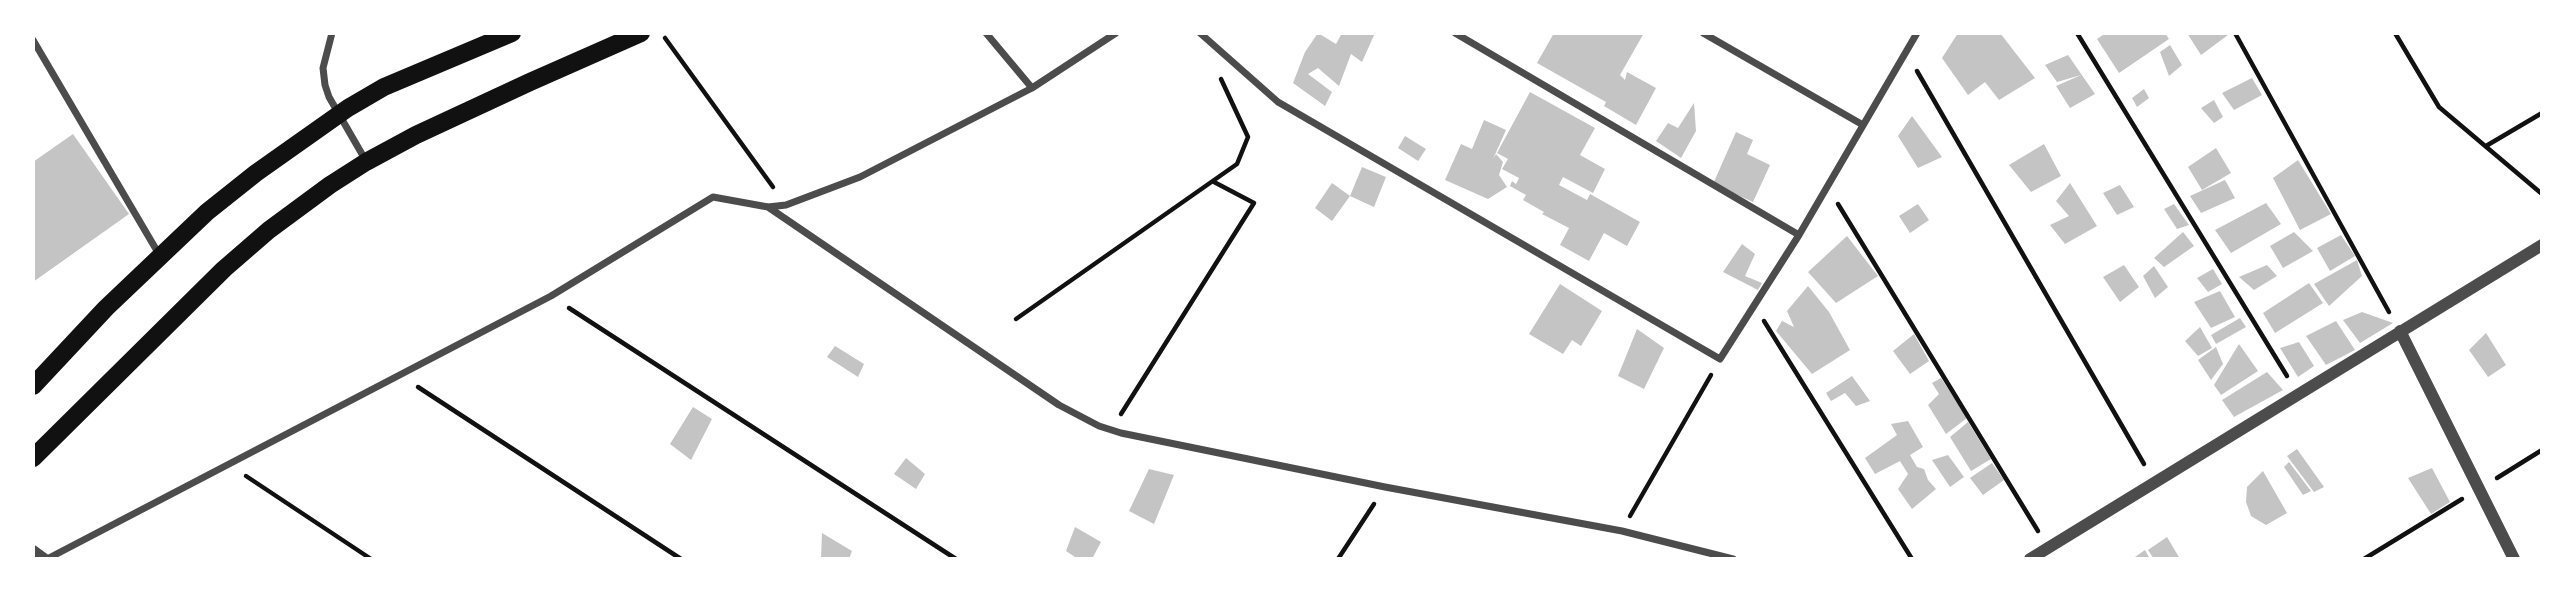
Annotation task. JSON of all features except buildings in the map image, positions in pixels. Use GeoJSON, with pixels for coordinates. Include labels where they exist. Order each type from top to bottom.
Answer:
{"type":"FeatureCollection","features":[{"type":"Feature","properties":{"kind":"main road"},"geometry":{"type":"LineString","coordinates":[[33,386],[106,308],[160,256],[207,212],[256,173],[339,114],[384,88],[512,33]]}},
{"type":"Feature","properties":{"kind":"main road"},"geometry":{"type":"LineString","coordinates":[[33,458],[224,269],[299,207],[366,162],[530,82],[640,33]]}},
{"type":"Feature","properties":{"kind":"street"},"geometry":{"type":"LineString","coordinates":[[38,33],[33,39],[160,256]]}},
{"type":"Feature","properties":{"kind":"street"},"geometry":{"type":"LineString","coordinates":[[332,33],[323,68],[329,97],[366,162]]}},
{"type":"Feature","properties":{"kind":"street"},"geometry":{"type":"LineString","coordinates":[[986,33],[1032,88]]}},
{"type":"Feature","properties":{"kind":"street"},"geometry":{"type":"LineString","coordinates":[[33,551],[46,559],[400,375],[551,296],[713,197],[768,207],[786,205],[860,177],[1032,88],[1116,33]]}},
{"type":"Feature","properties":{"kind":"street"},"geometry":{"type":"LineString","coordinates":[[1200,33],[1278,102],[1720,359],[1799,235],[1917,33]]}},
{"type":"Feature","properties":{"kind":"street"},"geometry":{"type":"LineString","coordinates":[[1455,33],[1799,235]]}},
{"type":"Feature","properties":{"kind":"street"},"geometry":{"type":"LineString","coordinates":[[1703,33],[1863,125]]}},
{"type":"Feature","properties":{"kind":"street"},"geometry":{"type":"LineString","coordinates":[[768,207],[1059,405],[1081,418],[1112,430],[1622,531],[1733,559]]}},
{"type":"Feature","properties":{"kind":"street"},"geometry":{"type":"LineString","coordinates":[[2030,559],[2542,244]]}},
{"type":"Feature","properties":{"kind":"street"},"geometry":{"type":"LineString","coordinates":[[2400,331],[2514,559]]}},
{"type":"Feature","properties":{"kind":"path"},"geometry":{"type":"LineString","coordinates":[[662,33],[786,205]]}},
{"type":"Feature","properties":{"kind":"path"},"geometry":{"type":"LineString","coordinates":[[1016,319],[1237,164],[1248,137],[1200,33]]}},
{"type":"Feature","properties":{"kind":"path"},"geometry":{"type":"LineString","coordinates":[[2077,33],[2298,394]]}},
{"type":"Feature","properties":{"kind":"path"},"geometry":{"type":"LineString","coordinates":[[2235,33],[2400,331]]}},
{"type":"Feature","properties":{"kind":"path"},"geometry":{"type":"LineString","coordinates":[[2397,34],[2439,107],[2542,194]]}},
{"type":"Feature","properties":{"kind":"path"},"geometry":{"type":"LineString","coordinates":[[1906,52],[2155,482]]}},
{"type":"Feature","properties":{"kind":"path"},"geometry":{"type":"LineString","coordinates":[[2486,146],[2542,113]]}},
{"type":"Feature","properties":{"kind":"path"},"geometry":{"type":"LineString","coordinates":[[1112,430],[1254,203],[1214,182]]}},
{"type":"Feature","properties":{"kind":"path"},"geometry":{"type":"LineString","coordinates":[[1826,186],[2048,548]]}},
{"type":"Feature","properties":{"kind":"path"},"geometry":{"type":"LineString","coordinates":[[551,296],[956,559]]}},
{"type":"Feature","properties":{"kind":"path"},"geometry":{"type":"LineString","coordinates":[[1755,305],[1912,559]]}},
{"type":"Feature","properties":{"kind":"path"},"geometry":{"type":"LineString","coordinates":[[1622,531],[1720,359]]}},
{"type":"Feature","properties":{"kind":"path"},"geometry":{"type":"LineString","coordinates":[[400,375],[681,559]]}},
{"type":"Feature","properties":{"kind":"path"},"geometry":{"type":"LineString","coordinates":[[2364,559],[2542,450]]}},
{"type":"Feature","properties":{"kind":"path"},"geometry":{"type":"LineString","coordinates":[[228,464],[371,559]]}},
{"type":"Feature","properties":{"kind":"path"},"geometry":{"type":"LineString","coordinates":[[1338,559],[1385,486]]}}]}
